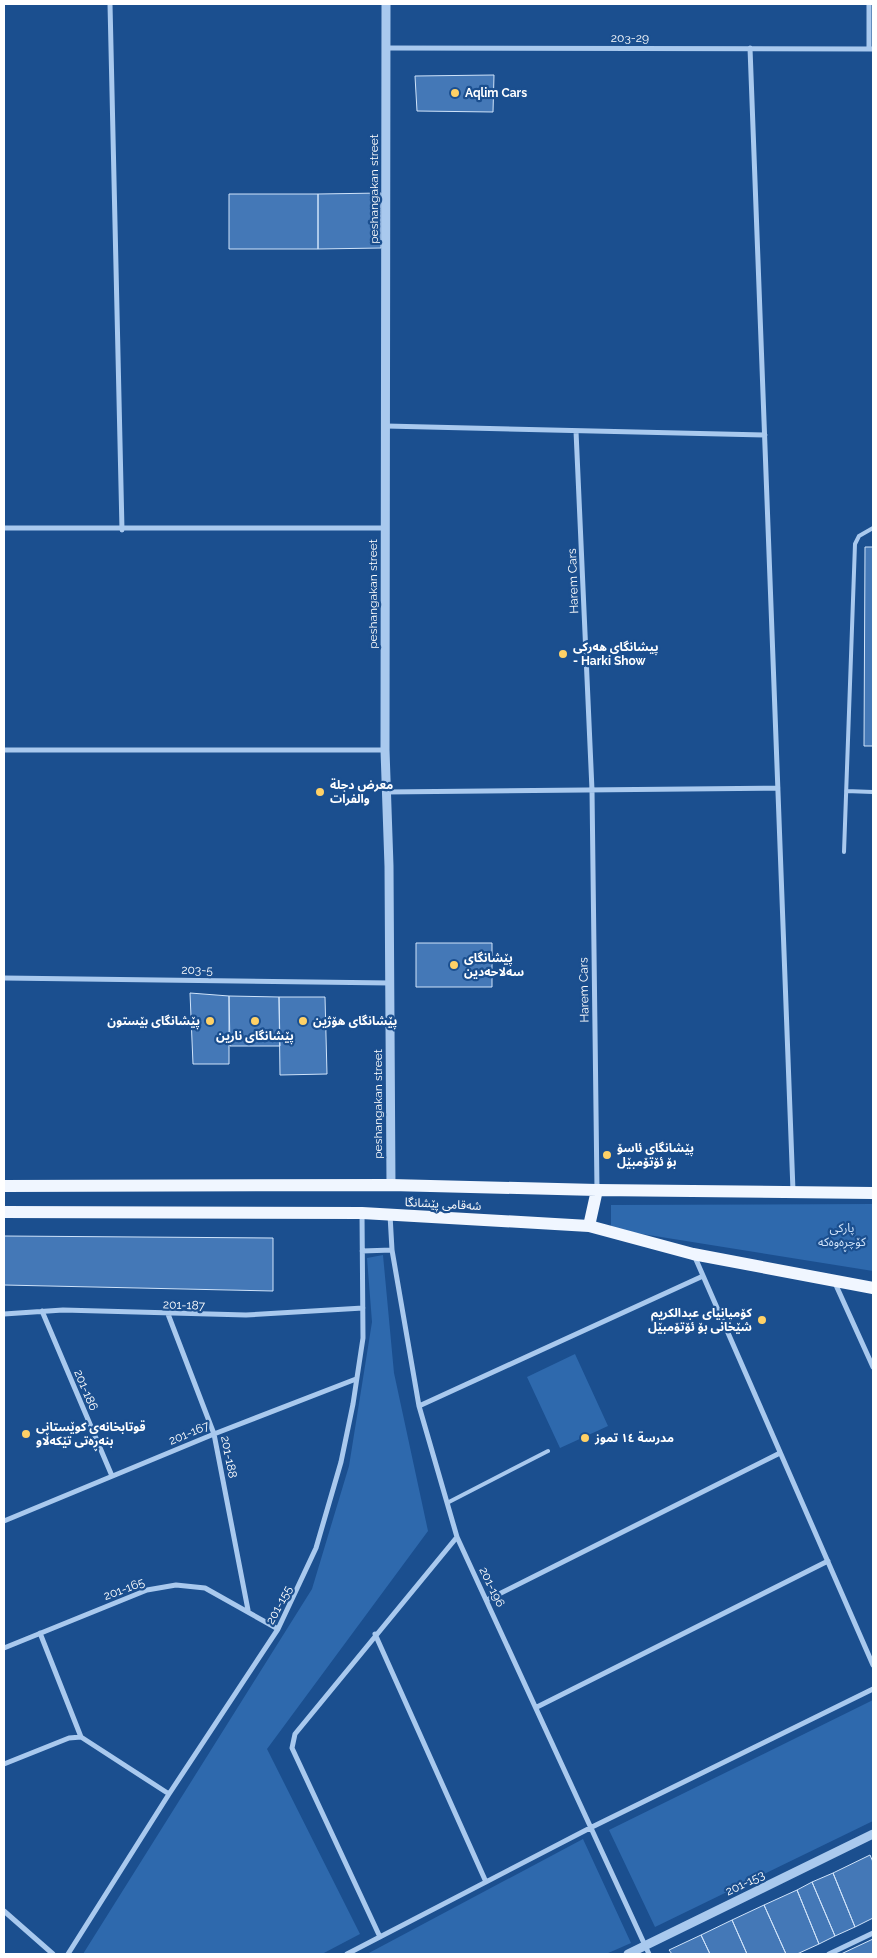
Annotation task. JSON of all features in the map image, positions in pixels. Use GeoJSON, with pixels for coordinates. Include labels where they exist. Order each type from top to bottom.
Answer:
{"type":"FeatureCollection","features":[{"type":"Feature","properties":{"kind":"main road","name":"شەقامی پێشانگا"},"geometry":{"type":"LineString","coordinates":[[4,1186],[390,1185],[597,1190],[873,1192]]}},
{"type":"Feature","properties":{"kind":"main road"},"geometry":{"type":"LineString","coordinates":[[589,1226],[597,1190]]}},
{"type":"Feature","properties":{"kind":"main road","name":"شەقامی پێشانگا"},"geometry":{"type":"LineString","coordinates":[[4,1212],[362,1212],[589,1226],[693,1254],[873,1288]]}},
{"type":"Feature","properties":{"kind":"street"},"geometry":{"type":"LineString","coordinates":[[110,4],[122,530]]}},
{"type":"Feature","properties":{"kind":"street","name":"peshangakan street"},"geometry":{"type":"LineString","coordinates":[[386,4],[385,750],[390,983],[390,1185]]}},
{"type":"Feature","properties":{"kind":"street"},"geometry":{"type":"LineString","coordinates":[[869,4],[871,49]]}},
{"type":"Feature","properties":{"kind":"street","name":"203-29"},"geometry":{"type":"LineString","coordinates":[[387,48],[871,49]]}},
{"type":"Feature","properties":{"kind":"street"},"geometry":{"type":"LineString","coordinates":[[750,48],[793,1192]]}},
{"type":"Feature","properties":{"kind":"street"},"geometry":{"type":"LineString","coordinates":[[386,426],[764,435]]}},
{"type":"Feature","properties":{"kind":"street","name":"Harem Cars"},"geometry":{"type":"LineString","coordinates":[[576,431],[592,790],[597,1190]]}},
{"type":"Feature","properties":{"kind":"street"},"geometry":{"type":"LineString","coordinates":[[4,528],[122,530],[386,528]]}},
{"type":"Feature","properties":{"kind":"street"},"geometry":{"type":"LineString","coordinates":[[4,750],[385,750]]}},
{"type":"Feature","properties":{"kind":"street"},"geometry":{"type":"LineString","coordinates":[[386,792],[778,788]]}},
{"type":"Feature","properties":{"kind":"street","name":"203-5"},"geometry":{"type":"LineString","coordinates":[[4,978],[390,983]]}},
{"type":"Feature","properties":{"kind":"street","name":"201-155"},"geometry":{"type":"LineString","coordinates":[[68,1954],[169,1794],[278,1629],[305,1574],[326,1520],[346,1440],[363,1338],[362,1212]]}},
{"type":"Feature","properties":{"kind":"street","name":"201-196"},"geometry":{"type":"LineString","coordinates":[[390,1215],[392,1250],[419,1406],[457,1537],[537,1707],[590,1828],[647,1950]]}},
{"type":"Feature","properties":{"kind":"street"},"geometry":{"type":"LineString","coordinates":[[362,1250],[392,1250]]}},
{"type":"Feature","properties":{"kind":"street"},"geometry":{"type":"LineString","coordinates":[[693,1254],[873,1664]]}},
{"type":"Feature","properties":{"kind":"street"},"geometry":{"type":"LineString","coordinates":[[419,1406],[703,1276]]}},
{"type":"Feature","properties":{"kind":"street"},"geometry":{"type":"LineString","coordinates":[[833,1279],[873,1367]]}},
{"type":"Feature","properties":{"kind":"street","name":"201-187"},"geometry":{"type":"LineString","coordinates":[[4,1314],[42,1311],[246,1315],[363,1308]]}},
{"type":"Feature","properties":{"kind":"street","name":"201-186"},"geometry":{"type":"LineString","coordinates":[[42,1311],[112,1476]]}},
{"type":"Feature","properties":{"kind":"street","name":"201-188"},"geometry":{"type":"LineString","coordinates":[[168,1314],[214,1434],[248,1610]]}},
{"type":"Feature","properties":{"kind":"street","name":"201-167"},"geometry":{"type":"LineString","coordinates":[[4,1521],[214,1434],[356,1378]]}},
{"type":"Feature","properties":{"kind":"street"},"geometry":{"type":"LineString","coordinates":[[487,1600],[780,1453]]}},
{"type":"Feature","properties":{"kind":"street"},"geometry":{"type":"LineString","coordinates":[[380,1937],[292,1748],[295,1734],[375,1634],[457,1537]]}},
{"type":"Feature","properties":{"kind":"street"},"geometry":{"type":"LineString","coordinates":[[537,1707],[828,1561]]}},
{"type":"Feature","properties":{"kind":"street","name":"201-165"},"geometry":{"type":"LineString","coordinates":[[4,1648],[147,1590],[176,1585],[205,1588],[248,1610],[278,1629]]}},
{"type":"Feature","properties":{"kind":"street"},"geometry":{"type":"LineString","coordinates":[[40,1633],[81,1737],[169,1794]]}},
{"type":"Feature","properties":{"kind":"street"},"geometry":{"type":"LineString","coordinates":[[375,1634],[486,1882]]}},
{"type":"Feature","properties":{"kind":"street"},"geometry":{"type":"LineString","coordinates":[[347,1954],[590,1828],[873,1689]]}},
{"type":"Feature","properties":{"kind":"street"},"geometry":{"type":"LineString","coordinates":[[4,1764],[69,1738],[81,1737]]}},
{"type":"Feature","properties":{"kind":"street","name":"201-153"},"geometry":{"type":"LineString","coordinates":[[628,1954],[647,1950],[873,1834]]}},
{"type":"Feature","properties":{"kind":"street"},"geometry":{"type":"LineString","coordinates":[[4,1911],[53,1954]]}},
{"type":"Feature","properties":{"kind":"street"},"geometry":{"type":"LineString","coordinates":[[829,1954],[873,1933]]}},
{"type":"Feature","properties":{"kind":"lane"},"geometry":{"type":"LineString","coordinates":[[844,852],[855,544],[859,536],[873,528]]}},
{"type":"Feature","properties":{"kind":"lane"},"geometry":{"type":"LineString","coordinates":[[846,791],[873,792]]}},
{"type":"Feature","properties":{"kind":"lane"},"geometry":{"type":"LineString","coordinates":[[447,1503],[548,1451]]}},
{"type":"Feature","properties":{"kind":"green space","name":"پارکی کۆچڕەوەکە"},"geometry":{"type":"Polygon","coordinates":[[[873,1204],[873,1271],[611,1229],[611,1205],[873,1204]]]}},
{"type":"Feature","properties":{"kind":"green space"},"geometry":{"type":"Polygon","coordinates":[[[383,1255],[394,1373],[428,1531],[267,1749],[360,1934],[322,1954],[83,1954],[312,1589],[349,1466],[372,1322],[367,1258],[383,1255]]]}},
{"type":"Feature","properties":{"kind":"green space"},"geometry":{"type":"Polygon","coordinates":[[[575,1354],[608,1426],[560,1448],[527,1377],[575,1354]]]}},
{"type":"Feature","properties":{"kind":"green space"},"geometry":{"type":"Polygon","coordinates":[[[873,1700],[873,1821],[655,1927],[609,1830],[873,1700]]]}},
{"type":"Feature","properties":{"kind":"green space"},"geometry":{"type":"Polygon","coordinates":[[[583,1839],[631,1943],[606,1954],[367,1954],[583,1839]]]}},
{"type":"Feature","properties":{"kind":"building","name":"Aqlim Cars"},"geometry":{"type":"Polygon","coordinates":[[[494,75],[493,112],[417,111],[415,76],[494,75]]]}},
{"type":"Feature","properties":{"kind":"building"},"geometry":{"type":"Polygon","coordinates":[[[381,193],[381,248],[318,249],[318,194],[381,193]]]}},
{"type":"Feature","properties":{"kind":"building"},"geometry":{"type":"Polygon","coordinates":[[[229,194],[318,194],[318,249],[229,249],[229,194]]]}},
{"type":"Feature","properties":{"kind":"building"},"geometry":{"type":"Polygon","coordinates":[[[865,547],[873,547],[873,746],[864,746],[865,547]]]}},
{"type":"Feature","properties":{"kind":"building","name":"پێشانگای سەلاحەدین"},"geometry":{"type":"Polygon","coordinates":[[[416,943],[492,943],[492,987],[416,987],[416,943]]]}},
{"type":"Feature","properties":{"kind":"building","name":"پێشانگای بێستون"},"geometry":{"type":"Polygon","coordinates":[[[190,993],[229,996],[229,1064],[193,1064],[190,993]]]}},
{"type":"Feature","properties":{"kind":"building","name":"پێشانگای نارین"},"geometry":{"type":"Polygon","coordinates":[[[229,996],[279,997],[280,1046],[230,1046],[229,996]]]}},
{"type":"Feature","properties":{"kind":"building","name":"پێشانگای هۆژین"},"geometry":{"type":"Polygon","coordinates":[[[279,997],[325,997],[327,1074],[280,1075],[279,997]]]}},
{"type":"Feature","properties":{"kind":"building"},"geometry":{"type":"Polygon","coordinates":[[[4,1236],[273,1238],[273,1291],[4,1285],[4,1236]]]}},
{"type":"Feature","properties":{"kind":"building"},"geometry":{"type":"Polygon","coordinates":[[[870,1855],[873,1862],[873,1918],[855,1927],[833,1873],[870,1855]]]}},
{"type":"Feature","properties":{"kind":"building"},"geometry":{"type":"Polygon","coordinates":[[[833,1873],[855,1927],[835,1936],[812,1882],[833,1873]]]}},
{"type":"Feature","properties":{"kind":"building"},"geometry":{"type":"Polygon","coordinates":[[[812,1882],[835,1936],[819,1944],[797,1890],[812,1882]]]}},
{"type":"Feature","properties":{"kind":"building"},"geometry":{"type":"Polygon","coordinates":[[[797,1890],[819,1944],[797,1954],[786,1954],[764,1905],[797,1890]]]}},
{"type":"Feature","properties":{"kind":"building"},"geometry":{"type":"Polygon","coordinates":[[[764,1905],[786,1954],[747,1954],[732,1920],[764,1905]]]}},
{"type":"Feature","properties":{"kind":"building"},"geometry":{"type":"Polygon","coordinates":[[[732,1920],[747,1954],[710,1954],[701,1935],[732,1920]]]}},
{"type":"Feature","properties":{"kind":"building"},"geometry":{"type":"Polygon","coordinates":[[[701,1935],[710,1954],[672,1954],[669,1950],[701,1935]]]}},
{"type":"Feature","properties":{"kind":"building"},"geometry":{"type":"Polygon","coordinates":[[[873,1939],[873,1954],[841,1954],[873,1939]]]}},
{"type":"Feature","properties":{"kind":"place","name":"Aqlim Cars"},"geometry":{"type":"Point","coordinates":[455,93]}},
{"type":"Feature","properties":{"kind":"place","name":"پیشانگای هەرکی - Harki Show"},"geometry":{"type":"Point","coordinates":[563,654]}},
{"type":"Feature","properties":{"kind":"place","name":"معرض دجلة والفرات"},"geometry":{"type":"Point","coordinates":[320,792]}},
{"type":"Feature","properties":{"kind":"place","name":"پێشانگای سەلاحەدین"},"geometry":{"type":"Point","coordinates":[454,965]}},
{"type":"Feature","properties":{"kind":"place","name":"پێشانگای بێستون"},"geometry":{"type":"Point","coordinates":[210,1021]}},
{"type":"Feature","properties":{"kind":"place","name":"پێشانگای نارین"},"geometry":{"type":"Point","coordinates":[255,1021]}},
{"type":"Feature","properties":{"kind":"place","name":"پێشانگای هۆژین"},"geometry":{"type":"Point","coordinates":[303,1021]}},
{"type":"Feature","properties":{"kind":"place","name":"پێشانگای ئاسۆ بۆ ئۆتۆمبێل"},"geometry":{"type":"Point","coordinates":[607,1155]}},
{"type":"Feature","properties":{"kind":"place","name":"کۆمپانیای عبدالكريم شێخانی بۆ ئۆتۆمبێل"},"geometry":{"type":"Point","coordinates":[762,1320]}},
{"type":"Feature","properties":{"kind":"place","name":"قوتابخانەی کوێستانی بنەڕەتی تێکەڵاو"},"geometry":{"type":"Point","coordinates":[26,1434]}},
{"type":"Feature","properties":{"kind":"place","name":"مدرسة ١٤ تموز"},"geometry":{"type":"Point","coordinates":[585,1438]}}]}
